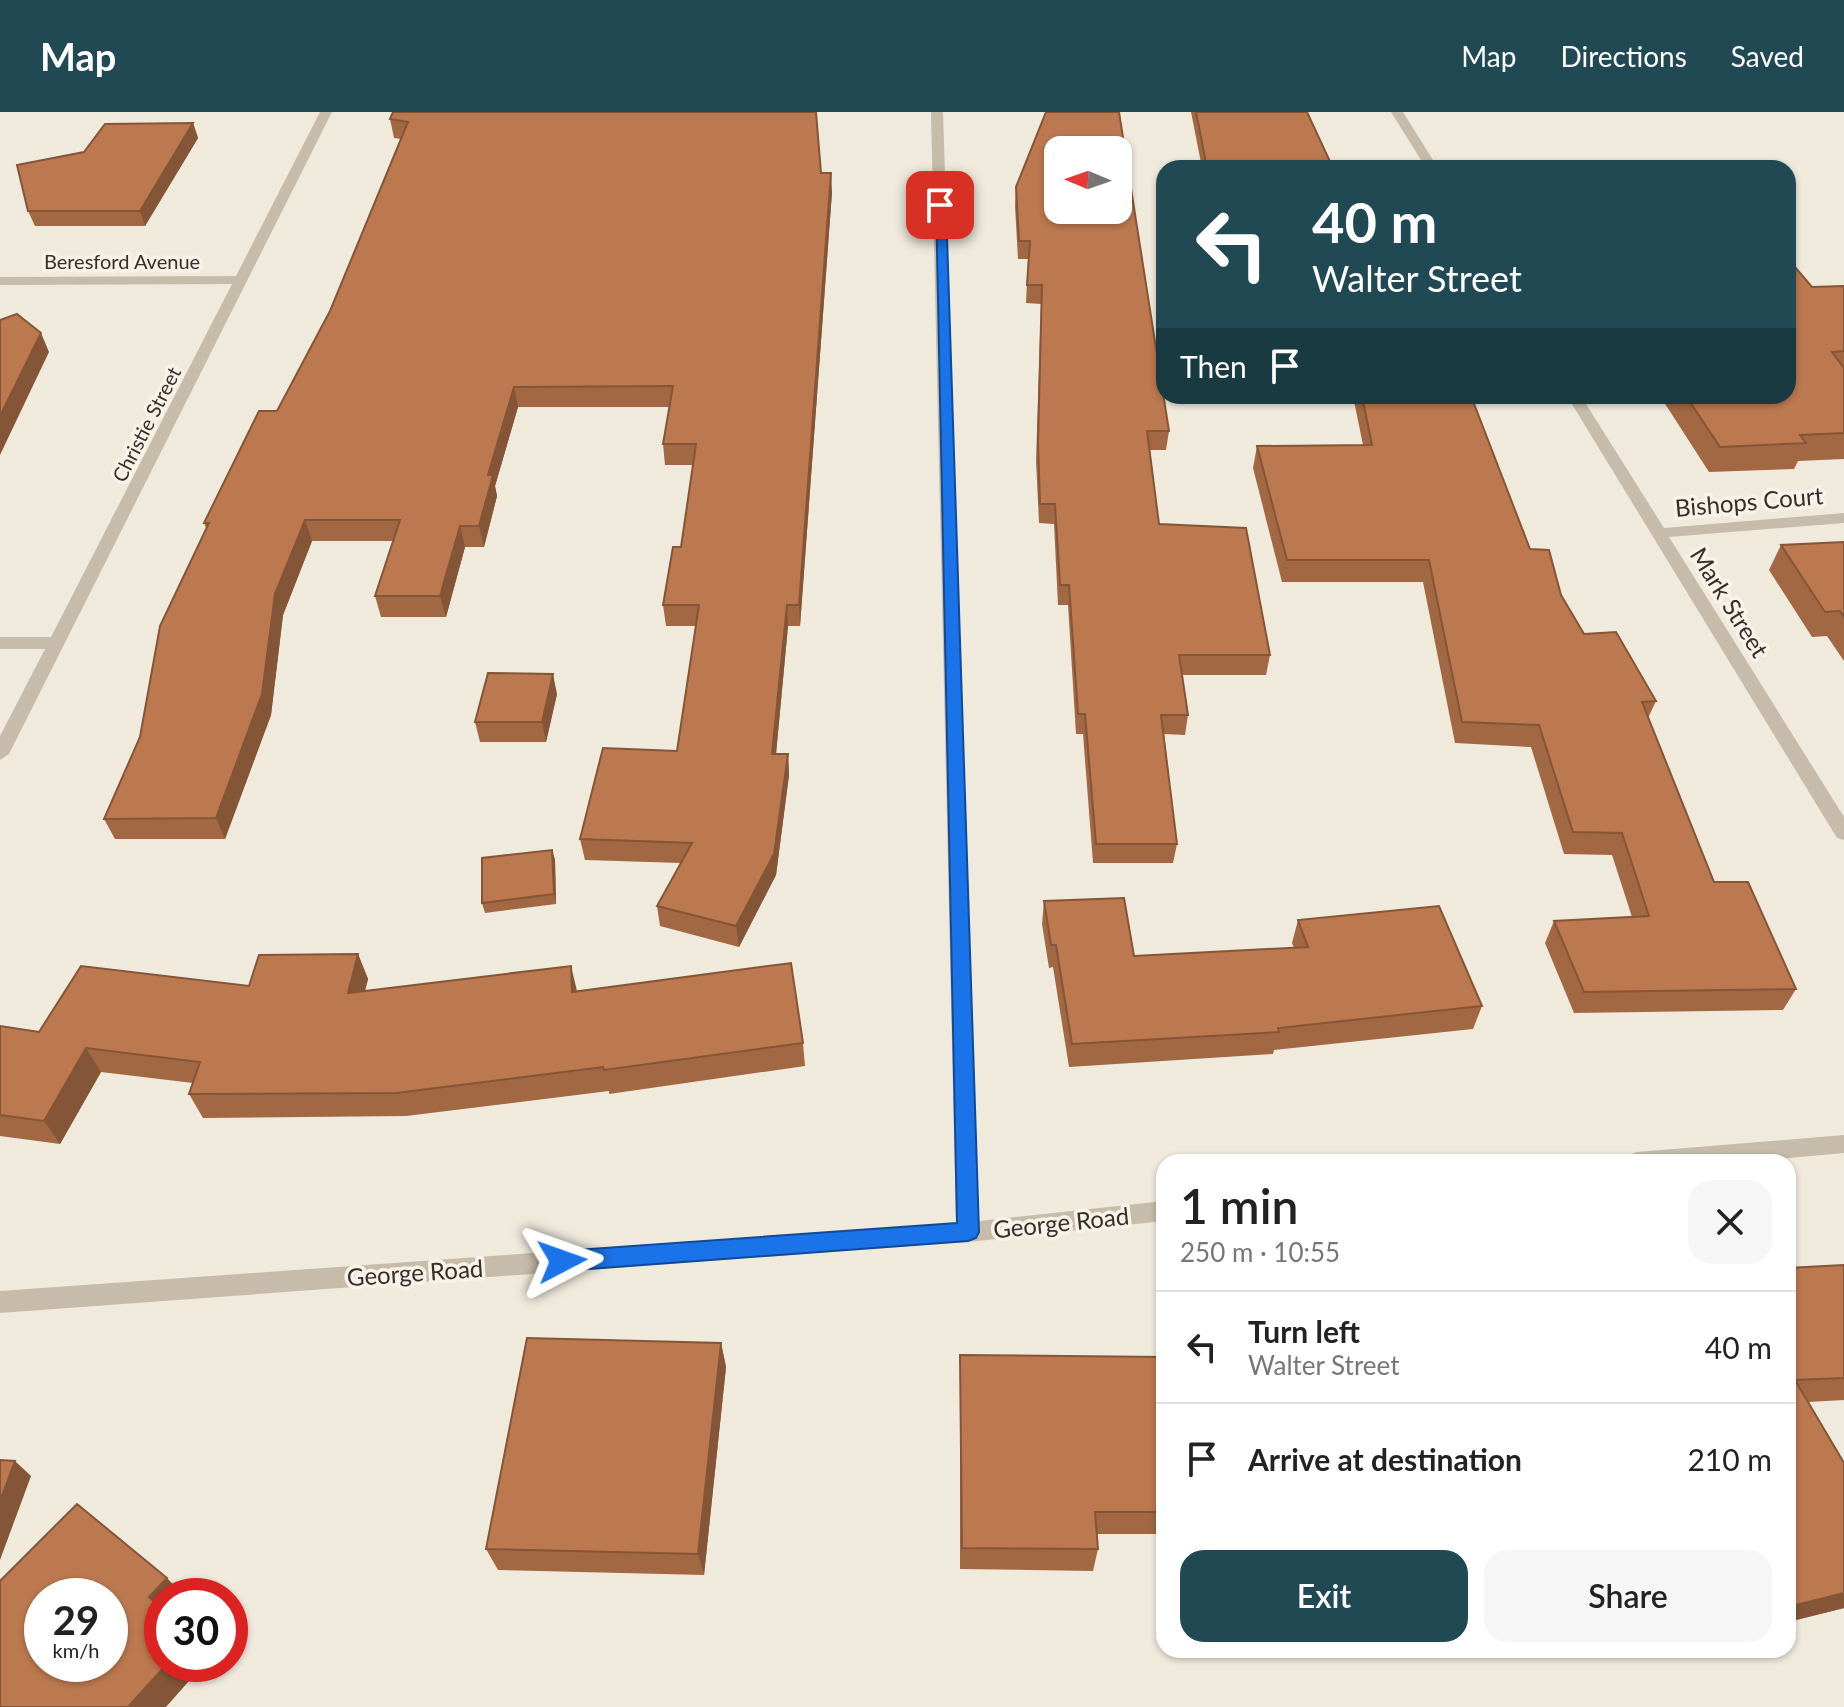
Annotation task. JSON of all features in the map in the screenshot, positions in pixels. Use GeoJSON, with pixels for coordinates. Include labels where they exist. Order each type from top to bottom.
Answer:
{"type":"FeatureCollection","features":[{"type":"Feature","properties":{"kind":"street","name":"Christie Street"},"geometry":{"type":"LineString","coordinates":[[0,754],[326,112]]}},
{"type":"Feature","properties":{"kind":"street"},"geometry":{"type":"LineString","coordinates":[[937,112],[968,1232]]}},
{"type":"Feature","properties":{"kind":"street"},"geometry":{"type":"LineString","coordinates":[[1397,112],[1427,160]]}},
{"type":"Feature","properties":{"kind":"street","name":"Beresford Avenue"},"geometry":{"type":"LineString","coordinates":[[0,281],[243,280]]}},
{"type":"Feature","properties":{"kind":"street","name":"Mark Street"},"geometry":{"type":"LineString","coordinates":[[1579,404],[1844,833]]}},
{"type":"Feature","properties":{"kind":"street","name":"Bishops Court"},"geometry":{"type":"LineString","coordinates":[[1659,533],[1844,518]]}},
{"type":"Feature","properties":{"kind":"street"},"geometry":{"type":"LineString","coordinates":[[0,643],[56,643]]}},
{"type":"Feature","properties":{"kind":"street"},"geometry":{"type":"LineString","coordinates":[[1729,1154],[1844,1144]]}},
{"type":"Feature","properties":{"kind":"street","name":"George Road"},"geometry":{"type":"LineString","coordinates":[[0,1302],[968,1232],[1156,1212]]}},
{"type":"Feature","properties":{"kind":"building"},"geometry":{"type":"Polygon","coordinates":[[[393,112],[816,112],[821,173],[831,173],[799,605],[787,605],[772,754],[788,754],[774,854],[736,926],[657,906],[692,843],[580,839],[603,748],[677,751],[699,605],[663,605],[673,547],[681,547],[696,444],[663,444],[673,386],[514,387],[488,475],[493,475],[479,526],[460,526],[440,596],[375,596],[400,520],[305,520],[275,594],[262,694],[216,818],[104,819],[140,737],[160,626],[209,523],[204,523],[259,411],[277,411],[330,311],[408,122],[390,119],[393,112]]]}},
{"type":"Feature","properties":{"kind":"building"},"geometry":{"type":"Polygon","coordinates":[[[1046,112],[1119,112],[1123,136],[1044,136],[1044,224],[1132,224],[1132,195],[1156,348],[1156,404],[1165,404],[1169,431],[1147,431],[1159,524],[1246,528],[1270,655],[1179,655],[1188,715],[1161,715],[1177,844],[1096,844],[1085,714],[1078,714],[1069,585],[1060,585],[1055,504],[1040,504],[1038,442],[1042,285],[1027,285],[1030,241],[1019,241],[1016,187],[1046,112]]]}},
{"type":"Feature","properties":{"kind":"building"},"geometry":{"type":"Polygon","coordinates":[[[1196,112],[1307,112],[1329,160],[1205,160],[1196,112]]]}},
{"type":"Feature","properties":{"kind":"building"},"geometry":{"type":"Polygon","coordinates":[[[193,123],[140,211],[28,211],[17,165],[84,152],[105,124],[193,123]]]}},
{"type":"Feature","properties":{"kind":"building"},"geometry":{"type":"Polygon","coordinates":[[[1796,268],[1812,287],[1844,286],[1844,351],[1832,352],[1844,368],[1844,433],[1800,435],[1806,443],[1720,447],[1691,404],[1796,404],[1796,268]]]}},
{"type":"Feature","properties":{"kind":"building"},"geometry":{"type":"Polygon","coordinates":[[[17,314],[41,333],[0,416],[0,320],[17,314]]]}},
{"type":"Feature","properties":{"kind":"building"},"geometry":{"type":"Polygon","coordinates":[[[1364,404],[1474,404],[1530,549],[1549,550],[1561,595],[1584,634],[1616,632],[1656,701],[1642,702],[1714,882],[1748,882],[1796,989],[1584,992],[1554,921],[1649,916],[1622,833],[1573,832],[1539,725],[1462,722],[1429,560],[1287,560],[1257,446],[1372,445],[1364,404]]]}},
{"type":"Feature","properties":{"kind":"building"},"geometry":{"type":"Polygon","coordinates":[[[1844,542],[1844,617],[1840,611],[1825,612],[1781,545],[1844,542]]]}},
{"type":"Feature","properties":{"kind":"building"},"geometry":{"type":"Polygon","coordinates":[[[488,673],[553,674],[542,722],[475,722],[488,673]]]}},
{"type":"Feature","properties":{"kind":"building"},"geometry":{"type":"Polygon","coordinates":[[[552,850],[554,894],[482,903],[482,858],[552,850]]]}},
{"type":"Feature","properties":{"kind":"building"},"geometry":{"type":"Polygon","coordinates":[[[1124,898],[1134,956],[1308,947],[1298,920],[1439,906],[1482,1006],[1278,1028],[1279,1032],[1072,1044],[1056,945],[1051,945],[1044,901],[1124,898]]]}},
{"type":"Feature","properties":{"kind":"building"},"geometry":{"type":"Polygon","coordinates":[[[358,954],[348,993],[571,966],[572,992],[791,963],[803,1043],[604,1070],[603,1067],[396,1093],[189,1094],[200,1062],[86,1048],[44,1121],[0,1115],[0,1026],[39,1032],[81,966],[249,986],[259,955],[358,954]]]}},
{"type":"Feature","properties":{"kind":"building"},"geometry":{"type":"Polygon","coordinates":[[[1844,1265],[1844,1378],[1796,1380],[1796,1268],[1844,1265]]]}},
{"type":"Feature","properties":{"kind":"building"},"geometry":{"type":"Polygon","coordinates":[[[527,1338],[721,1343],[698,1554],[486,1549],[527,1338]]]}},
{"type":"Feature","properties":{"kind":"building"},"geometry":{"type":"Polygon","coordinates":[[[960,1355],[1156,1357],[1156,1512],[1095,1512],[1098,1549],[962,1548],[960,1355]]]}},
{"type":"Feature","properties":{"kind":"building"},"geometry":{"type":"Polygon","coordinates":[[[1796,1382],[1844,1463],[1844,1593],[1796,1605],[1796,1382]]]}},
{"type":"Feature","properties":{"kind":"building"},"geometry":{"type":"Polygon","coordinates":[[[0,1460],[15,1461],[0,1501],[0,1460]]]}},
{"type":"Feature","properties":{"kind":"building"},"geometry":{"type":"Polygon","coordinates":[[[77,1504],[167,1578],[144,1578],[144,1682],[151,1682],[128,1707],[0,1707],[0,1581],[77,1504]]]}},
{"type":"Feature","properties":{"kind":"route"},"geometry":{"type":"LineString","coordinates":[[562,1261],[968,1232],[940,205]]}}]}
